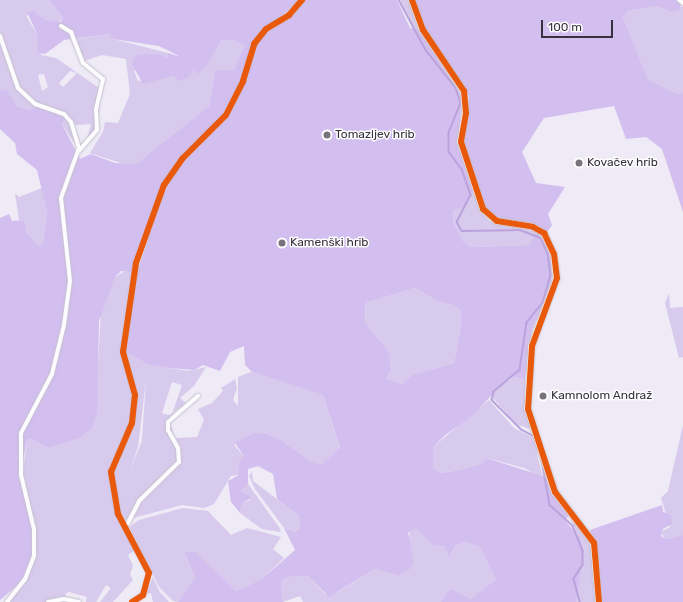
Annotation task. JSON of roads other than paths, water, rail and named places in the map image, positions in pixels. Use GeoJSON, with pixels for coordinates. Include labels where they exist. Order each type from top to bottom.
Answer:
{"type":"FeatureCollection","features":[{"type":"Feature","properties":{"kind":"street"},"geometry":{"type":"LineString","coordinates":[[132,602],[143,595],[150,572],[118,514],[111,472],[132,423],[134,394],[123,352],[136,263],[164,185],[182,160],[226,115],[243,81],[254,44],[266,29],[289,15],[302,0]]}},
{"type":"Feature","properties":{"kind":"street"},"geometry":{"type":"LineString","coordinates":[[412,0],[423,30],[464,91],[466,113],[461,142],[483,209],[496,221],[533,227],[544,233],[554,254],[557,278],[532,346],[528,409],[555,492],[594,543],[599,602]]}},
{"type":"Feature","properties":{"kind":"street"},"geometry":{"type":"LineString","coordinates":[[679,0],[683,3]]}},
{"type":"Feature","properties":{"kind":"street"},"geometry":{"type":"LineString","coordinates":[[7,602],[25,579],[34,556],[34,529],[21,475],[21,433],[52,374],[64,325],[70,281],[61,198],[78,152],[96,130],[96,110],[103,79],[83,63],[71,32],[61,26]]}},
{"type":"Feature","properties":{"kind":"street"},"geometry":{"type":"LineString","coordinates":[[0,36],[18,88],[35,104],[64,114],[71,122],[78,138],[78,152]]}},
{"type":"Feature","properties":{"kind":"street"},"geometry":{"type":"LineString","coordinates":[[128,523],[139,501],[179,462],[178,448],[168,430],[169,418],[198,396]]}},
{"type":"Feature","properties":{"kind":"street"},"geometry":{"type":"LineString","coordinates":[[48,602],[64,599],[79,602]]}},
{"type":"Feature","properties":{"kind":"waterway"},"geometry":{"type":"LineString","coordinates":[[399,0],[426,50],[456,88],[461,103],[449,133],[449,152],[462,169],[471,195],[457,222],[462,231],[520,230],[541,238],[548,254],[551,275],[543,303],[527,323],[520,370],[494,392],[492,400],[522,430],[534,436]]}},
{"type":"Feature","properties":{"kind":"waterway"},"geometry":{"type":"LineString","coordinates":[[542,460],[550,505],[573,526],[583,551],[583,565],[574,579],[580,602]]}},
{"type":"Feature","properties":{"kind":"place","name":"Tomazljev hrib"},"geometry":{"type":"Point","coordinates":[327,135]}},
{"type":"Feature","properties":{"kind":"place","name":"Kovačev hrib"},"geometry":{"type":"Point","coordinates":[579,163]}},
{"type":"Feature","properties":{"kind":"place","name":"Kamenški hrib"},"geometry":{"type":"Point","coordinates":[282,243]}},
{"type":"Feature","properties":{"kind":"place","name":"Kamnolom Andraž"},"geometry":{"type":"Point","coordinates":[543,396]}}]}
